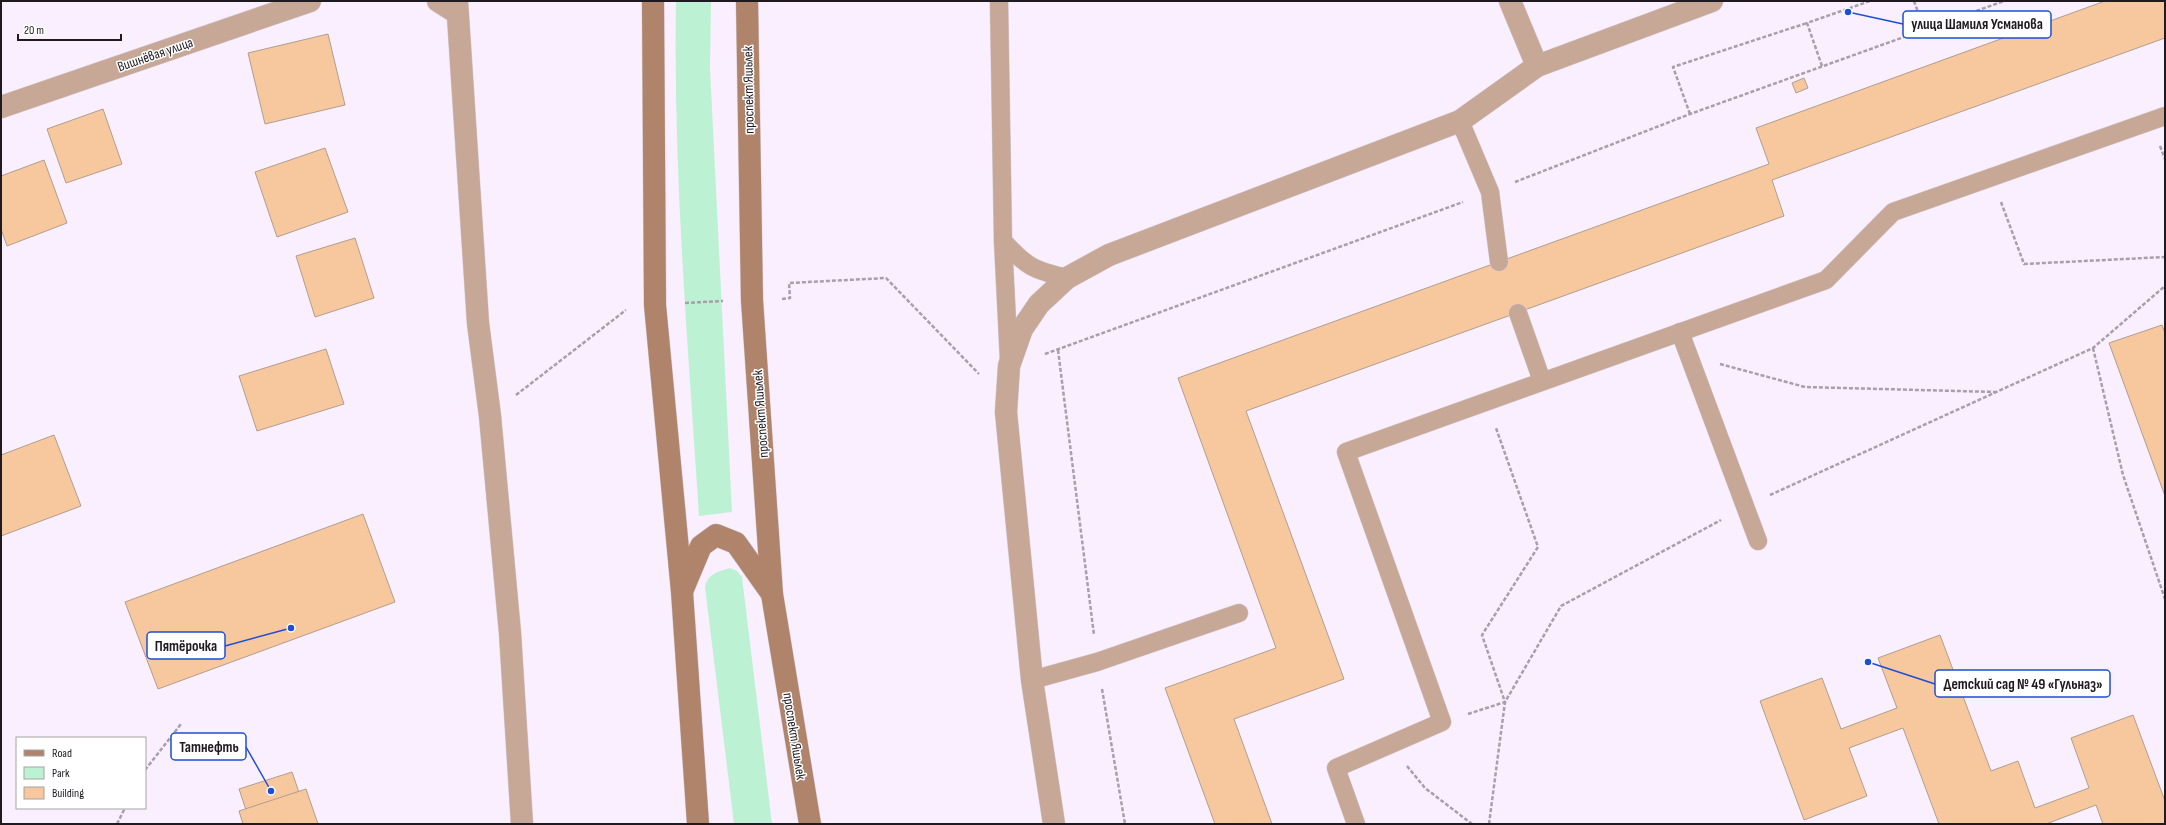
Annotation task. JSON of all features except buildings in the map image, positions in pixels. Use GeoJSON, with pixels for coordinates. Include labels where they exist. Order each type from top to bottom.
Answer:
{"type":"FeatureCollection","features":[{"type":"Feature","properties":{"kind":"main road"},"geometry":{"type":"LineString","coordinates":[[653,1],[656,305],[682,592],[698,824]]}},
{"type":"Feature","properties":{"kind":"main road","name":"проспект Яшьлек"},"geometry":{"type":"LineString","coordinates":[[747,1],[752,300],[772,594],[810,824]]}},
{"type":"Feature","properties":{"kind":"main road"},"geometry":{"type":"LineString","coordinates":[[682,592],[701,546],[716,535],[736,543],[772,594]]}},
{"type":"Feature","properties":{"kind":"street","name":"Вишнёвая улица"},"geometry":{"type":"LineString","coordinates":[[1,107],[310,1]]}},
{"type":"Feature","properties":{"kind":"street"},"geometry":{"type":"LineString","coordinates":[[438,1],[457,7],[478,323],[490,416],[510,633],[522,824]]}},
{"type":"Feature","properties":{"kind":"street"},"geometry":{"type":"LineString","coordinates":[[1510,1],[1537,66]]}},
{"type":"Feature","properties":{"kind":"street"},"geometry":{"type":"LineString","coordinates":[[1054,824],[1032,680],[1006,412],[1009,366],[1022,329],[1039,304],[1067,278],[1109,255],[1460,121],[1537,66],[1712,1]]}},
{"type":"Feature","properties":{"kind":"lane"},"geometry":{"type":"LineString","coordinates":[[999,1],[1003,241],[1009,366]]}},
{"type":"Feature","properties":{"kind":"lane"},"geometry":{"type":"LineString","coordinates":[[1356,824],[1336,768],[1442,722],[1346,452],[1826,280],[1893,212],[2165,116]]}},
{"type":"Feature","properties":{"kind":"lane"},"geometry":{"type":"LineString","coordinates":[[1460,121],[1490,192],[1499,262]]}},
{"type":"Feature","properties":{"kind":"lane"},"geometry":{"type":"LineString","coordinates":[[1003,241],[1023,263],[1044,273],[1067,278]]}},
{"type":"Feature","properties":{"kind":"lane"},"geometry":{"type":"LineString","coordinates":[[1518,313],[1542,381]]}},
{"type":"Feature","properties":{"kind":"lane"},"geometry":{"type":"LineString","coordinates":[[1680,332],[1758,541]]}},
{"type":"Feature","properties":{"kind":"lane"},"geometry":{"type":"LineString","coordinates":[[1032,680],[1097,662],[1239,613]]}},
{"type":"Feature","properties":{"kind":"path"},"geometry":{"type":"LineString","coordinates":[[1690,114],[1673,67],[1870,1]]}},
{"type":"Feature","properties":{"kind":"path"},"geometry":{"type":"LineString","coordinates":[[1914,1],[1924,29]]}},
{"type":"Feature","properties":{"kind":"path"},"geometry":{"type":"LineString","coordinates":[[1094,638],[1058,350],[1490,192],[1690,114],[2004,1]]}},
{"type":"Feature","properties":{"kind":"path"},"geometry":{"type":"LineString","coordinates":[[1807,23],[1822,66]]}},
{"type":"Feature","properties":{"kind":"path"},"geometry":{"type":"LineString","coordinates":[[1991,177],[2024,264],[2165,257]]}},
{"type":"Feature","properties":{"kind":"path"},"geometry":{"type":"LineString","coordinates":[[778,299],[790,298],[789,283],[886,278],[980,375]]}},
{"type":"Feature","properties":{"kind":"path"},"geometry":{"type":"LineString","coordinates":[[1489,824],[1505,702],[1561,606],[1745,507],[2093,348],[2165,286]]}},
{"type":"Feature","properties":{"kind":"path"},"geometry":{"type":"LineString","coordinates":[[685,303],[723,302]]}},
{"type":"Feature","properties":{"kind":"path"},"geometry":{"type":"LineString","coordinates":[[490,416],[631,306]]}},
{"type":"Feature","properties":{"kind":"path"},"geometry":{"type":"LineString","coordinates":[[2093,348],[2123,475],[2165,599]]}},
{"type":"Feature","properties":{"kind":"path"},"geometry":{"type":"LineString","coordinates":[[1689,355],[1805,387],[1997,392]]}},
{"type":"Feature","properties":{"kind":"path"},"geometry":{"type":"LineString","coordinates":[[1486,401],[1538,547],[1482,635],[1505,702]]}},
{"type":"Feature","properties":{"kind":"path"},"geometry":{"type":"LineString","coordinates":[[1101,686],[1125,824]]}},
{"type":"Feature","properties":{"kind":"path"},"geometry":{"type":"LineString","coordinates":[[1442,722],[1505,702]]}},
{"type":"Feature","properties":{"kind":"path"},"geometry":{"type":"LineString","coordinates":[[146,769],[182,724]]}},
{"type":"Feature","properties":{"kind":"path"},"geometry":{"type":"LineString","coordinates":[[1390,744],[1425,788],[1472,824]]}},
{"type":"Feature","properties":{"kind":"path"},"geometry":{"type":"LineString","coordinates":[[117,824],[124,809]]}},
{"type":"Feature","properties":{"kind":"green space"},"geometry":{"type":"Polygon","coordinates":[[[676,1],[711,1],[710,69],[732,512],[699,516],[679,194],[676,1]]]}},
{"type":"Feature","properties":{"kind":"green space"},"geometry":{"type":"Polygon","coordinates":[[[730,568],[737,571],[742,577],[772,824],[734,824],[705,587],[706,582],[711,576],[730,568]]]}},
{"type":"Feature","properties":{"kind":"place","name":"улица Шамиля Усманова"},"geometry":{"type":"Point","coordinates":[1848,12]}},
{"type":"Feature","properties":{"kind":"place","name":"Пятёрочка"},"geometry":{"type":"Point","coordinates":[291,628]}},
{"type":"Feature","properties":{"kind":"place","name":"Детский сад № 49 «Гульназ»"},"geometry":{"type":"Point","coordinates":[1868,662]}},
{"type":"Feature","properties":{"kind":"place","name":"Татнефть"},"geometry":{"type":"Point","coordinates":[271,791]}}]}
